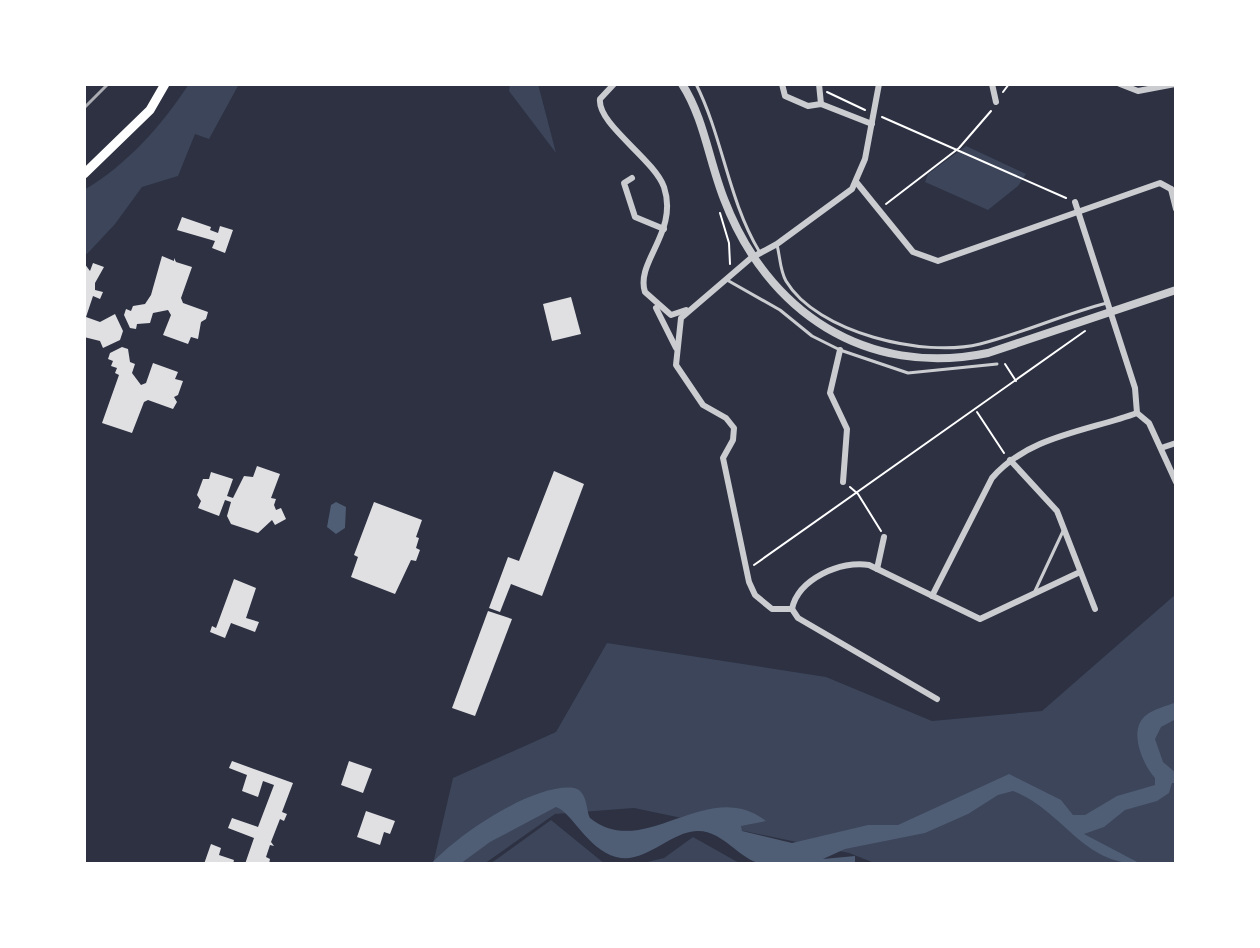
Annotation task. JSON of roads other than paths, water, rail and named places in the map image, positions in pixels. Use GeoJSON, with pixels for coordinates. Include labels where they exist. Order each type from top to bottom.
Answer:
{"type":"FeatureCollection","features":[{"type":"Feature","properties":{"kind":"main road"},"geometry":{"type":"LineString","coordinates":[[84,174],[150,110],[165,84]]}},
{"type":"Feature","properties":{"kind":"street"},"geometry":{"type":"LineString","coordinates":[[614,84],[603,95],[600,108],[657,174],[668,200],[669,216],[643,286],[676,348]]}},
{"type":"Feature","properties":{"kind":"street"},"geometry":{"type":"LineString","coordinates":[[682,84],[695,108],[728,209],[774,287],[820,325],[872,348],[931,361],[988,353],[1109,308],[1176,290]]}},
{"type":"Feature","properties":{"kind":"street"},"geometry":{"type":"LineString","coordinates":[[782,84],[785,96],[808,106],[821,104],[872,124]]}},
{"type":"Feature","properties":{"kind":"street"},"geometry":{"type":"LineString","coordinates":[[655,304],[671,315],[686,310],[756,256],[847,195],[857,183],[875,114],[879,84]]}},
{"type":"Feature","properties":{"kind":"street"},"geometry":{"type":"LineString","coordinates":[[992,84],[996,102]]}},
{"type":"Feature","properties":{"kind":"street"},"geometry":{"type":"LineString","coordinates":[[1120,84],[1138,91],[1175,84]]}},
{"type":"Feature","properties":{"kind":"street"},"geometry":{"type":"LineString","coordinates":[[819,86],[821,104]]}},
{"type":"Feature","properties":{"kind":"street"},"geometry":{"type":"LineString","coordinates":[[632,178],[624,183],[635,217],[664,229]]}},
{"type":"Feature","properties":{"kind":"street"},"geometry":{"type":"LineString","coordinates":[[857,183],[913,252],[938,261],[1160,183],[1173,187],[1176,209]]}},
{"type":"Feature","properties":{"kind":"street"},"geometry":{"type":"LineString","coordinates":[[1075,202],[1135,388],[1137,413],[1149,423],[1176,482]]}},
{"type":"Feature","properties":{"kind":"street"},"geometry":{"type":"LineString","coordinates":[[686,310],[681,318],[676,365],[699,400],[734,428],[733,440],[723,458],[751,588],[761,602],[772,609],[792,609]]}},
{"type":"Feature","properties":{"kind":"street"},"geometry":{"type":"LineString","coordinates":[[840,350],[830,393],[847,429],[843,482]]}},
{"type":"Feature","properties":{"kind":"street"},"geometry":{"type":"LineString","coordinates":[[932,596],[992,478],[1010,460],[1026,449],[1137,413]]}},
{"type":"Feature","properties":{"kind":"street"},"geometry":{"type":"LineString","coordinates":[[1161,448],[1176,443]]}},
{"type":"Feature","properties":{"kind":"street"},"geometry":{"type":"LineString","coordinates":[[1010,460],[1057,511],[1095,609]]}},
{"type":"Feature","properties":{"kind":"street"},"geometry":{"type":"LineString","coordinates":[[877,569],[884,537]]}},
{"type":"Feature","properties":{"kind":"street"},"geometry":{"type":"LineString","coordinates":[[937,699],[798,618],[792,609],[794,598],[803,587],[835,568],[858,564],[877,569],[977,618],[987,618],[1080,572]]}},
{"type":"Feature","properties":{"kind":"lane"},"geometry":{"type":"LineString","coordinates":[[696,84],[756,256]]}},
{"type":"Feature","properties":{"kind":"lane"},"geometry":{"type":"LineString","coordinates":[[777,244],[784,279],[820,312],[873,337],[909,345],[977,344],[1109,308]]}},
{"type":"Feature","properties":{"kind":"lane"},"geometry":{"type":"LineString","coordinates":[[727,280],[780,310],[812,336],[840,350],[908,373],[997,364]]}},
{"type":"Feature","properties":{"kind":"lane"},"geometry":{"type":"LineString","coordinates":[[929,372],[931,361]]}},
{"type":"Feature","properties":{"kind":"lane"},"geometry":{"type":"LineString","coordinates":[[1035,593],[1064,529]]}},
{"type":"Feature","properties":{"kind":"railway"},"geometry":{"type":"LineString","coordinates":[[84,108],[108,84]]}}]}
